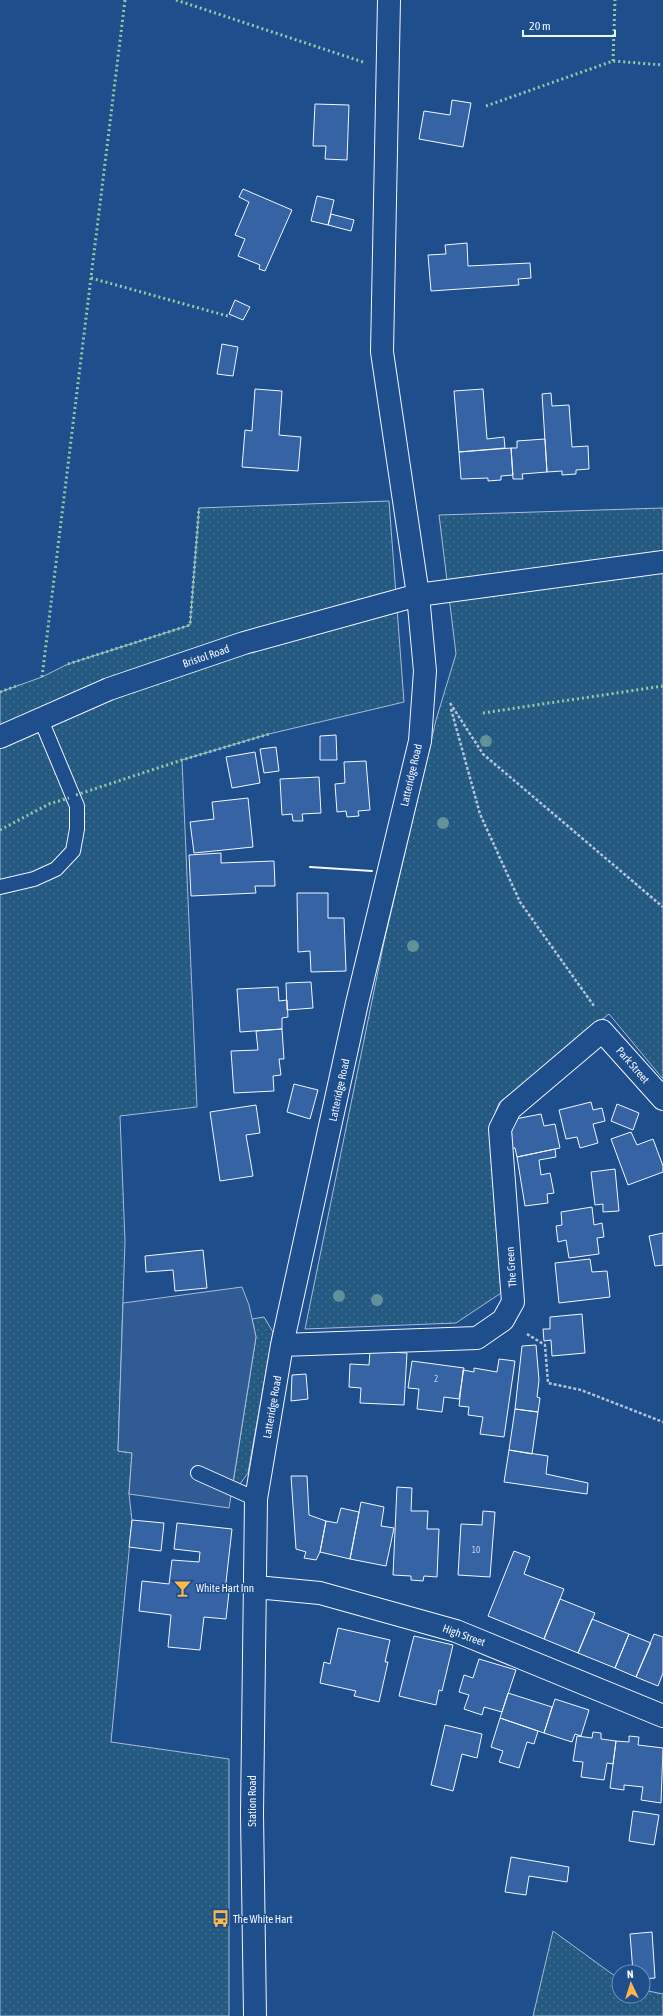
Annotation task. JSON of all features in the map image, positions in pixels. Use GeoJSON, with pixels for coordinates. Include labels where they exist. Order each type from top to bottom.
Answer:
{"type":"FeatureCollection","features":[{"type":"Feature","properties":{"kind":"street","name":"Latteridge Road"},"geometry":{"type":"LineString","coordinates":[[256,1587],[256,1499],[282,1345],[357,1002],[420,741],[425,671],[418,595],[382,352],[389,0]]}},
{"type":"Feature","properties":{"kind":"street","name":"Bristol Road"},"geometry":{"type":"LineString","coordinates":[[0,737],[109,689],[244,643],[418,595],[663,562]]}},
{"type":"Feature","properties":{"kind":"street","name":"The Green"},"geometry":{"type":"LineString","coordinates":[[282,1345],[477,1338],[503,1320],[513,1302],[500,1129],[510,1109],[602,1031]]}},
{"type":"Feature","properties":{"kind":"street","name":"Park Street"},"geometry":{"type":"LineString","coordinates":[[602,1031],[663,1100]]}},
{"type":"Feature","properties":{"kind":"street","name":"High Street"},"geometry":{"type":"LineString","coordinates":[[256,1587],[320,1593],[456,1631],[663,1716]]}},
{"type":"Feature","properties":{"kind":"street","name":"Station Road"},"geometry":{"type":"LineString","coordinates":[[255,2016],[252,1814],[256,1587]]}},
{"type":"Feature","properties":{"kind":"lane"},"geometry":{"type":"LineString","coordinates":[[0,887],[34,879],[56,869],[74,851],[77,829],[77,806],[41,720]]}},
{"type":"Feature","properties":{"kind":"lane"},"geometry":{"type":"LineString","coordinates":[[198,1473],[256,1499]]}},
{"type":"Feature","properties":{"kind":"path"},"geometry":{"type":"LineString","coordinates":[[602,1031],[596,1008],[520,902],[480,814],[448,699],[483,754],[663,907]]}},
{"type":"Feature","properties":{"kind":"path"},"geometry":{"type":"LineString","coordinates":[[546,1347],[548,1383],[581,1390],[663,1422]]}},
{"type":"Feature","properties":{"kind":"shaded area"},"geometry":{"type":"Polygon","coordinates":[[[389,501],[404,702],[269,734],[182,760],[197,1107],[120,1116],[125,1241],[118,1451],[132,1453],[129,1494],[132,1520],[111,1742],[229,1759],[229,2016],[0,2016],[0,692],[42,677],[68,664],[190,625],[199,508],[389,501]]]}},
{"type":"Feature","properties":{"kind":"shaded area"},"geometry":{"type":"Polygon","coordinates":[[[663,508],[663,1079],[609,1014],[499,1103],[489,1129],[501,1293],[456,1323],[305,1329],[384,942],[436,720],[456,654],[439,515],[663,508]]]}},
{"type":"Feature","properties":{"kind":"shaded area"},"geometry":{"type":"Polygon","coordinates":[[[242,1287],[249,1305],[256,1337],[229,1508],[129,1494],[132,1453],[118,1451],[123,1303],[242,1287]]]}},
{"type":"Feature","properties":{"kind":"shaded area"},"geometry":{"type":"Polygon","coordinates":[[[264,1317],[273,1332],[248,1473],[240,1484],[233,1483],[256,1337],[252,1319],[264,1317]]]}},
{"type":"Feature","properties":{"kind":"shaded area"},"geometry":{"type":"Polygon","coordinates":[[[553,1931],[611,1973],[611,2004],[651,2004],[651,1992],[663,1994],[663,2016],[533,2016],[553,1931]]]}},
{"type":"Feature","properties":{"kind":"building"},"geometry":{"type":"Polygon","coordinates":[[[452,100],[471,103],[463,147],[419,139],[424,111],[450,115],[452,100]]]}},
{"type":"Feature","properties":{"kind":"building"},"geometry":{"type":"Polygon","coordinates":[[[315,104],[349,105],[347,160],[325,159],[326,146],[313,146],[315,104]]]}},
{"type":"Feature","properties":{"kind":"building"},"geometry":{"type":"Polygon","coordinates":[[[243,189],[292,210],[265,271],[259,269],[260,265],[238,256],[245,239],[235,235],[249,202],[239,197],[243,189]]]}},
{"type":"Feature","properties":{"kind":"building"},"geometry":{"type":"Polygon","coordinates":[[[317,196],[334,200],[328,225],[311,221],[317,196]]]}},
{"type":"Feature","properties":{"kind":"building"},"geometry":{"type":"Polygon","coordinates":[[[331,214],[354,220],[351,231],[328,225],[331,214]]]}},
{"type":"Feature","properties":{"kind":"building"},"geometry":{"type":"Polygon","coordinates":[[[467,243],[468,266],[530,263],[531,278],[518,279],[519,285],[431,291],[428,255],[446,254],[445,245],[467,243]]]}},
{"type":"Feature","properties":{"kind":"building"},"geometry":{"type":"Polygon","coordinates":[[[235,300],[250,307],[243,320],[229,314],[235,300]]]}},
{"type":"Feature","properties":{"kind":"building"},"geometry":{"type":"Polygon","coordinates":[[[222,344],[238,347],[233,376],[217,374],[222,344]]]}},
{"type":"Feature","properties":{"kind":"building"},"geometry":{"type":"Polygon","coordinates":[[[255,389],[282,391],[279,435],[301,437],[298,471],[242,467],[245,430],[252,431],[255,389]]]}},
{"type":"Feature","properties":{"kind":"building"},"geometry":{"type":"Polygon","coordinates":[[[483,389],[487,439],[504,437],[505,448],[459,452],[454,391],[483,389]]]}},
{"type":"Feature","properties":{"kind":"building"},"geometry":{"type":"Polygon","coordinates":[[[551,393],[552,406],[569,405],[572,447],[588,446],[589,469],[576,470],[576,474],[562,475],[562,471],[547,472],[542,394],[551,393]]]}},
{"type":"Feature","properties":{"kind":"building"},"geometry":{"type":"Polygon","coordinates":[[[545,439],[547,472],[522,474],[523,479],[513,479],[511,448],[517,448],[517,441],[545,439]]]}},
{"type":"Feature","properties":{"kind":"building"},"geometry":{"type":"Polygon","coordinates":[[[511,448],[513,475],[501,476],[501,480],[488,481],[488,478],[461,479],[459,452],[511,448]]]}},
{"type":"Feature","properties":{"kind":"building"},"geometry":{"type":"Polygon","coordinates":[[[336,735],[337,760],[320,760],[320,736],[336,735]]]}},
{"type":"Feature","properties":{"kind":"building"},"geometry":{"type":"Polygon","coordinates":[[[276,747],[279,771],[264,773],[260,749],[276,747]]]}},
{"type":"Feature","properties":{"kind":"building"},"geometry":{"type":"Polygon","coordinates":[[[255,752],[260,783],[232,788],[226,757],[255,752]]]}},
{"type":"Feature","properties":{"kind":"building"},"geometry":{"type":"Polygon","coordinates":[[[366,761],[370,810],[358,811],[359,816],[347,817],[346,811],[337,812],[335,784],[345,783],[344,762],[366,761]]]}},
{"type":"Feature","properties":{"kind":"building"},"geometry":{"type":"Polygon","coordinates":[[[319,777],[321,813],[302,814],[303,821],[293,821],[292,814],[282,815],[280,779],[319,777]]]}},
{"type":"Feature","properties":{"kind":"building"},"geometry":{"type":"Polygon","coordinates":[[[248,798],[253,847],[194,853],[190,822],[214,819],[212,802],[248,798]]]}},
{"type":"Feature","properties":{"kind":"building"},"geometry":{"type":"Polygon","coordinates":[[[221,853],[221,863],[274,861],[275,886],[255,886],[256,893],[191,896],[189,855],[221,853]]]}},
{"type":"Feature","properties":{"kind":"building"},"geometry":{"type":"Polygon","coordinates":[[[297,893],[328,893],[328,918],[344,918],[346,971],[311,972],[310,951],[298,952],[297,893]]]}},
{"type":"Feature","properties":{"kind":"building"},"geometry":{"type":"Polygon","coordinates":[[[311,982],[313,1008],[287,1010],[286,983],[311,982]]]}},
{"type":"Feature","properties":{"kind":"building"},"geometry":{"type":"Polygon","coordinates":[[[278,987],[279,1001],[287,1000],[288,1017],[282,1018],[282,1029],[240,1032],[237,989],[278,987]]]}},
{"type":"Feature","properties":{"kind":"building"},"geometry":{"type":"Polygon","coordinates":[[[282,1029],[284,1059],[279,1059],[281,1075],[273,1076],[274,1091],[234,1093],[231,1051],[258,1050],[256,1031],[282,1029]]]}},
{"type":"Feature","properties":{"kind":"building"},"geometry":{"type":"Polygon","coordinates":[[[294,1084],[318,1090],[310,1119],[287,1112],[294,1084]]]}},
{"type":"Feature","properties":{"kind":"building"},"geometry":{"type":"Polygon","coordinates":[[[591,1102],[593,1110],[602,1108],[605,1121],[593,1124],[598,1143],[580,1148],[577,1137],[566,1139],[559,1110],[591,1102]]]}},
{"type":"Feature","properties":{"kind":"building"},"geometry":{"type":"Polygon","coordinates":[[[617,1104],[639,1113],[633,1130],[611,1121],[617,1104]]]}},
{"type":"Feature","properties":{"kind":"building"},"geometry":{"type":"Polygon","coordinates":[[[256,1105],[260,1133],[246,1135],[253,1176],[220,1181],[210,1112],[256,1105]]]}},
{"type":"Feature","properties":{"kind":"building"},"geometry":{"type":"Polygon","coordinates":[[[541,1114],[544,1126],[555,1124],[560,1148],[517,1157],[515,1148],[509,1148],[506,1133],[512,1131],[510,1120],[541,1114]]]}},
{"type":"Feature","properties":{"kind":"building"},"geometry":{"type":"Polygon","coordinates":[[[631,1132],[637,1145],[653,1139],[663,1166],[663,1172],[628,1185],[611,1139],[631,1132]]]}},
{"type":"Feature","properties":{"kind":"building"},"geometry":{"type":"Polygon","coordinates":[[[555,1149],[556,1157],[539,1160],[541,1175],[550,1173],[554,1193],[547,1194],[548,1203],[525,1206],[517,1157],[555,1149]]]}},
{"type":"Feature","properties":{"kind":"building"},"geometry":{"type":"Polygon","coordinates":[[[615,1169],[619,1211],[603,1212],[603,1204],[595,1205],[591,1172],[615,1169]]]}},
{"type":"Feature","properties":{"kind":"building"},"geometry":{"type":"Polygon","coordinates":[[[592,1207],[594,1225],[602,1223],[604,1237],[597,1238],[599,1254],[569,1258],[566,1240],[558,1242],[556,1226],[562,1225],[561,1212],[592,1207]]]}},
{"type":"Feature","properties":{"kind":"building"},"geometry":{"type":"Polygon","coordinates":[[[663,1233],[663,1265],[655,1266],[649,1236],[663,1233]]]}},
{"type":"Feature","properties":{"kind":"building"},"geometry":{"type":"Polygon","coordinates":[[[203,1250],[207,1288],[175,1291],[173,1270],[146,1272],[145,1256],[203,1250]]]}},
{"type":"Feature","properties":{"kind":"building"},"geometry":{"type":"Polygon","coordinates":[[[590,1259],[592,1272],[607,1271],[610,1297],[559,1303],[555,1263],[590,1259]]]}},
{"type":"Feature","properties":{"kind":"building"},"geometry":{"type":"Polygon","coordinates":[[[582,1314],[585,1353],[552,1356],[551,1340],[544,1341],[543,1329],[550,1329],[550,1317],[582,1314]]]}},
{"type":"Feature","properties":{"kind":"building"},"geometry":{"type":"Polygon","coordinates":[[[536,1345],[539,1380],[537,1397],[540,1398],[538,1412],[515,1409],[522,1346],[536,1345]]]}},
{"type":"Feature","properties":{"kind":"building"},"geometry":{"type":"Polygon","coordinates":[[[370,1351],[407,1353],[404,1405],[360,1403],[361,1388],[349,1387],[350,1364],[369,1365],[370,1351]]]}},
{"type":"Feature","properties":{"kind":"building"},"geometry":{"type":"Polygon","coordinates":[[[499,1359],[515,1361],[504,1437],[480,1434],[483,1417],[468,1415],[469,1407],[459,1406],[463,1370],[474,1372],[474,1368],[497,1372],[499,1359]]]}},
{"type":"Feature","properties":{"kind":"building"},"geometry":{"type":"Polygon","coordinates":[[[412,1361],[464,1368],[459,1399],[444,1397],[442,1412],[417,1409],[419,1389],[408,1388],[412,1361]]]}},
{"type":"Feature","properties":{"kind":"building"},"geometry":{"type":"Polygon","coordinates":[[[306,1374],[308,1399],[291,1401],[292,1375],[306,1374]]]}},
{"type":"Feature","properties":{"kind":"building"},"geometry":{"type":"Polygon","coordinates":[[[515,1409],[538,1412],[532,1454],[509,1450],[515,1409]]]}},
{"type":"Feature","properties":{"kind":"building"},"geometry":{"type":"Polygon","coordinates":[[[509,1450],[548,1456],[546,1474],[588,1483],[587,1494],[504,1482],[509,1450]]]}},
{"type":"Feature","properties":{"kind":"building"},"geometry":{"type":"Polygon","coordinates":[[[291,1476],[307,1476],[309,1515],[326,1521],[320,1552],[316,1560],[304,1558],[306,1552],[296,1549],[291,1476]]]}},
{"type":"Feature","properties":{"kind":"building"},"geometry":{"type":"Polygon","coordinates":[[[397,1487],[412,1488],[411,1511],[428,1511],[427,1529],[439,1529],[437,1577],[424,1576],[423,1581],[411,1580],[411,1576],[393,1575],[397,1487]]]}},
{"type":"Feature","properties":{"kind":"building"},"geometry":{"type":"Polygon","coordinates":[[[361,1502],[384,1507],[381,1526],[394,1528],[386,1566],[350,1559],[361,1502]]]}},
{"type":"Feature","properties":{"kind":"building"},"geometry":{"type":"Polygon","coordinates":[[[341,1508],[359,1512],[350,1559],[320,1552],[326,1521],[337,1523],[341,1508]]]}},
{"type":"Feature","properties":{"kind":"building"},"geometry":{"type":"Polygon","coordinates":[[[483,1511],[495,1512],[490,1577],[458,1575],[461,1524],[482,1525],[483,1511]]]}},
{"type":"Feature","properties":{"kind":"building"},"geometry":{"type":"Polygon","coordinates":[[[132,1520],[164,1523],[161,1551],[129,1547],[132,1520]]]}},
{"type":"Feature","properties":{"kind":"building","name":"White Hart Inn"},"geometry":{"type":"Polygon","coordinates":[[[177,1523],[232,1529],[225,1591],[229,1592],[226,1619],[204,1617],[200,1650],[168,1647],[171,1615],[139,1611],[142,1581],[169,1584],[172,1560],[199,1562],[200,1552],[174,1549],[177,1523]]]}},
{"type":"Feature","properties":{"kind":"building"},"geometry":{"type":"Polygon","coordinates":[[[514,1551],[530,1557],[524,1574],[564,1589],[544,1639],[488,1616],[514,1551]]]}},
{"type":"Feature","properties":{"kind":"building"},"geometry":{"type":"Polygon","coordinates":[[[560,1599],[595,1613],[578,1653],[544,1639],[560,1599]]]}},
{"type":"Feature","properties":{"kind":"building"},"geometry":{"type":"Polygon","coordinates":[[[592,1619],[629,1634],[615,1668],[578,1653],[592,1619]]]}},
{"type":"Feature","properties":{"kind":"building"},"geometry":{"type":"Polygon","coordinates":[[[338,1628],[390,1640],[385,1662],[388,1662],[379,1702],[354,1696],[356,1691],[320,1683],[324,1662],[330,1664],[338,1628]]]}},
{"type":"Feature","properties":{"kind":"building"},"geometry":{"type":"Polygon","coordinates":[[[629,1634],[651,1643],[636,1677],[615,1668],[629,1634]]]}},
{"type":"Feature","properties":{"kind":"building"},"geometry":{"type":"Polygon","coordinates":[[[654,1634],[663,1637],[663,1673],[658,1686],[636,1677],[654,1634]]]}},
{"type":"Feature","properties":{"kind":"building"},"geometry":{"type":"Polygon","coordinates":[[[414,1636],[453,1645],[442,1691],[439,1690],[436,1705],[399,1696],[414,1636]]]}},
{"type":"Feature","properties":{"kind":"building"},"geometry":{"type":"Polygon","coordinates":[[[479,1659],[516,1670],[502,1712],[484,1707],[482,1715],[464,1709],[469,1695],[459,1692],[464,1675],[473,1678],[479,1659]]]}},
{"type":"Feature","properties":{"kind":"building"},"geometry":{"type":"Polygon","coordinates":[[[508,1693],[552,1707],[544,1733],[500,1718],[508,1693]]]}},
{"type":"Feature","properties":{"kind":"building"},"geometry":{"type":"Polygon","coordinates":[[[555,1699],[589,1710],[581,1736],[575,1734],[572,1742],[544,1733],[555,1699]]]}},
{"type":"Feature","properties":{"kind":"building"},"geometry":{"type":"Polygon","coordinates":[[[500,1718],[538,1731],[534,1744],[527,1742],[519,1768],[499,1762],[503,1751],[491,1747],[500,1718]]]}},
{"type":"Feature","properties":{"kind":"building"},"geometry":{"type":"Polygon","coordinates":[[[445,1725],[482,1734],[477,1758],[462,1754],[453,1791],[431,1785],[445,1725]]]}},
{"type":"Feature","properties":{"kind":"building"},"geometry":{"type":"Polygon","coordinates":[[[593,1732],[601,1733],[601,1739],[616,1741],[613,1764],[607,1763],[604,1780],[581,1777],[583,1762],[573,1761],[577,1736],[592,1738],[593,1732]]]}},
{"type":"Feature","properties":{"kind":"building"},"geometry":{"type":"Polygon","coordinates":[[[629,1736],[639,1737],[638,1745],[663,1748],[661,1803],[641,1800],[643,1787],[624,1785],[624,1790],[610,1788],[616,1741],[629,1742],[629,1736]]]}},
{"type":"Feature","properties":{"kind":"building"},"geometry":{"type":"Polygon","coordinates":[[[633,1811],[659,1815],[654,1845],[629,1841],[633,1811]]]}},
{"type":"Feature","properties":{"kind":"building"},"geometry":{"type":"Polygon","coordinates":[[[511,1857],[569,1867],[567,1882],[529,1876],[526,1895],[505,1892],[511,1857]]]}},
{"type":"Feature","properties":{"kind":"building"},"geometry":{"type":"Polygon","coordinates":[[[652,1932],[655,1978],[651,1978],[651,1964],[632,1964],[630,1934],[652,1932]]]}},
{"type":"Feature","properties":{"kind":"hedge"},"geometry":{"type":"LineString","coordinates":[[42,677],[125,0]]}},
{"type":"Feature","properties":{"kind":"hedge"},"geometry":{"type":"LineString","coordinates":[[176,0],[363,62]]}},
{"type":"Feature","properties":{"kind":"hedge"},"geometry":{"type":"LineString","coordinates":[[613,61],[615,0]]}},
{"type":"Feature","properties":{"kind":"hedge"},"geometry":{"type":"LineString","coordinates":[[486,106],[613,61],[663,65]]}},
{"type":"Feature","properties":{"kind":"hedge"},"geometry":{"type":"LineString","coordinates":[[91,278],[231,317]]}},
{"type":"Feature","properties":{"kind":"hedge"},"geometry":{"type":"LineString","coordinates":[[68,664],[190,625],[199,508]]}},
{"type":"Feature","properties":{"kind":"hedge"},"geometry":{"type":"LineString","coordinates":[[0,692],[19,685]]}},
{"type":"Feature","properties":{"kind":"hedge"},"geometry":{"type":"LineString","coordinates":[[483,713],[663,686]]}},
{"type":"Feature","properties":{"kind":"hedge"},"geometry":{"type":"LineString","coordinates":[[76,795],[182,760],[269,734]]}},
{"type":"Feature","properties":{"kind":"hedge"},"geometry":{"type":"LineString","coordinates":[[0,830],[49,804],[69,798]]}},
{"type":"Feature","properties":{"kind":"wall"},"geometry":{"type":"LineString","coordinates":[[310,867],[372,871]]}},
{"type":"Feature","properties":{"kind":"place","name":"White Hart Inn"},"geometry":{"type":"Point","coordinates":[183,1588]}},
{"type":"Feature","properties":{"kind":"place","name":"The White Hart"},"geometry":{"type":"Point","coordinates":[220,1919]}}]}
